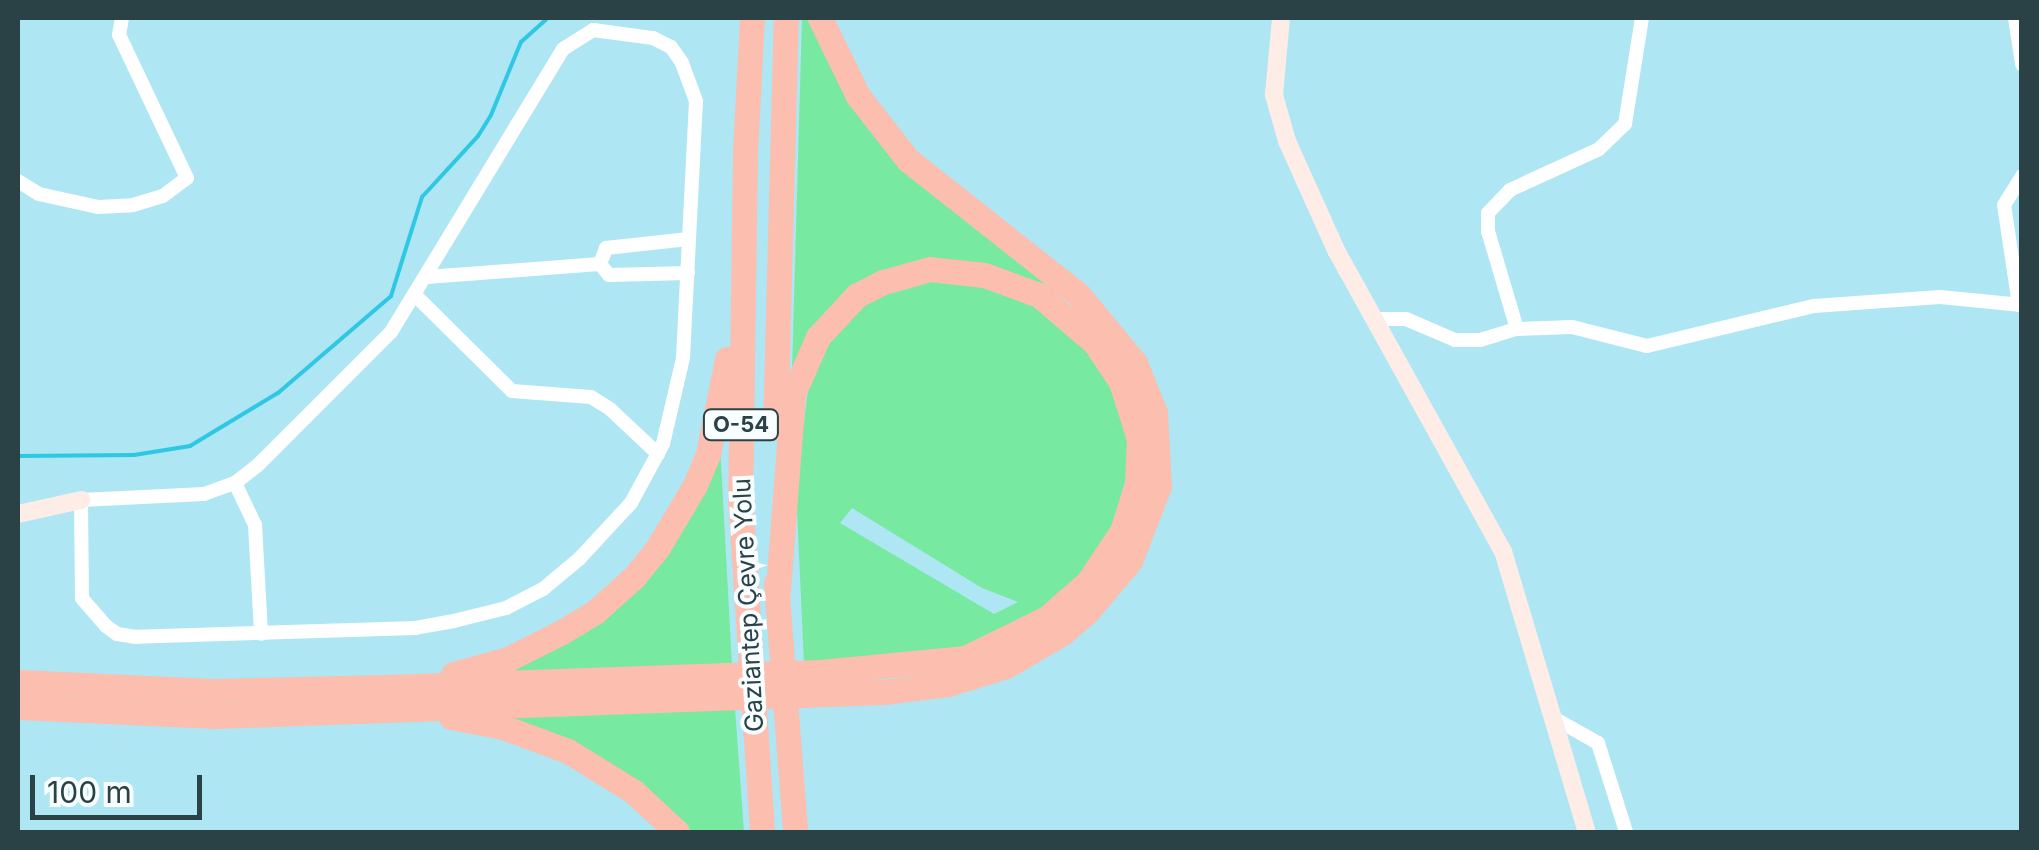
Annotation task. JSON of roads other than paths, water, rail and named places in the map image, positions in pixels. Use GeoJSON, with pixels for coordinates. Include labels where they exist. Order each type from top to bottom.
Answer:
{"type":"FeatureCollection","features":[{"type":"Feature","properties":{"kind":"highway","name":"Gaziantep Çevre Yolu"},"geometry":{"type":"LineString","coordinates":[[752,18],[742,250],[740,499],[762,832]]}},
{"type":"Feature","properties":{"kind":"highway","name":"Gaziantep Çevre Yolu"},"geometry":{"type":"LineString","coordinates":[[786,18],[776,243],[777,600],[794,832]]}},
{"type":"Feature","properties":{"kind":"highway"},"geometry":{"type":"LineString","coordinates":[[316,701],[821,684],[948,684],[1006,666],[1060,634],[1110,588],[1130,561],[1153,508],[1161,459],[1149,394],[1116,334],[1080,294],[908,160],[858,96],[820,18]]}},
{"type":"Feature","properties":{"kind":"highway"},"geometry":{"type":"LineString","coordinates":[[18,707],[201,716],[316,701],[508,659],[579,622],[622,589],[679,516],[708,454],[724,388],[730,310],[742,250]]}},
{"type":"Feature","properties":{"kind":"highway"},"geometry":{"type":"LineString","coordinates":[[777,600],[793,394],[818,338],[857,296],[883,282],[930,269],[984,275],[1039,294],[1096,342],[1128,398],[1138,439],[1139,463],[1132,507],[1122,531],[1088,582],[1034,626],[965,658],[821,684]]}},
{"type":"Feature","properties":{"kind":"highway"},"geometry":{"type":"LineString","coordinates":[[18,682],[316,701],[446,716],[503,727],[568,750],[601,769],[677,832]]}},
{"type":"Feature","properties":{"kind":"street"},"geometry":{"type":"LineString","coordinates":[[18,181],[40,194],[98,206],[133,205],[163,196],[187,178],[119,35],[122,18]]}},
{"type":"Feature","properties":{"kind":"street"},"geometry":{"type":"LineString","coordinates":[[1281,18],[1274,95],[1287,141],[1330,237],[1502,551],[1587,832]]}},
{"type":"Feature","properties":{"kind":"street"},"geometry":{"type":"LineString","coordinates":[[1518,329],[1488,231],[1488,213],[1498,198],[1598,150],[1625,124],[1642,18]]}},
{"type":"Feature","properties":{"kind":"street"},"geometry":{"type":"LineString","coordinates":[[2015,18],[2022,64]]}},
{"type":"Feature","properties":{"kind":"street"},"geometry":{"type":"LineString","coordinates":[[18,514],[81,500],[204,494],[236,483],[391,332],[563,48],[593,30],[653,38],[670,47],[682,62],[696,101],[688,272],[675,407],[658,454],[631,502],[579,559],[542,590],[506,608],[416,628],[136,637],[118,634],[82,598],[81,500]]}},
{"type":"Feature","properties":{"kind":"street"},"geometry":{"type":"LineString","coordinates":[[1375,319],[1406,319],[1455,340],[1480,340],[1518,329],[1572,327],[1647,346],[1814,306],[1940,296],[2020,305],[2004,205],[2022,176]]}},
{"type":"Feature","properties":{"kind":"street"},"geometry":{"type":"LineString","coordinates":[[600,264],[606,248],[690,239]]}},
{"type":"Feature","properties":{"kind":"street"},"geometry":{"type":"LineString","coordinates":[[600,264],[610,275],[688,272]]}},
{"type":"Feature","properties":{"kind":"street"},"geometry":{"type":"LineString","coordinates":[[427,276],[600,264]]}},
{"type":"Feature","properties":{"kind":"street"},"geometry":{"type":"LineString","coordinates":[[416,296],[512,391],[590,398],[610,409],[658,454]]}},
{"type":"Feature","properties":{"kind":"street"},"geometry":{"type":"LineString","coordinates":[[236,483],[255,525],[261,634]]}},
{"type":"Feature","properties":{"kind":"street"},"geometry":{"type":"LineString","coordinates":[[1552,717],[1598,743],[1626,832]]}},
{"type":"Feature","properties":{"kind":"waterway"},"geometry":{"type":"LineString","coordinates":[[18,456],[134,455],[190,446],[278,393],[391,296],[422,197],[478,136],[491,115],[521,42],[548,18]]}}]}
